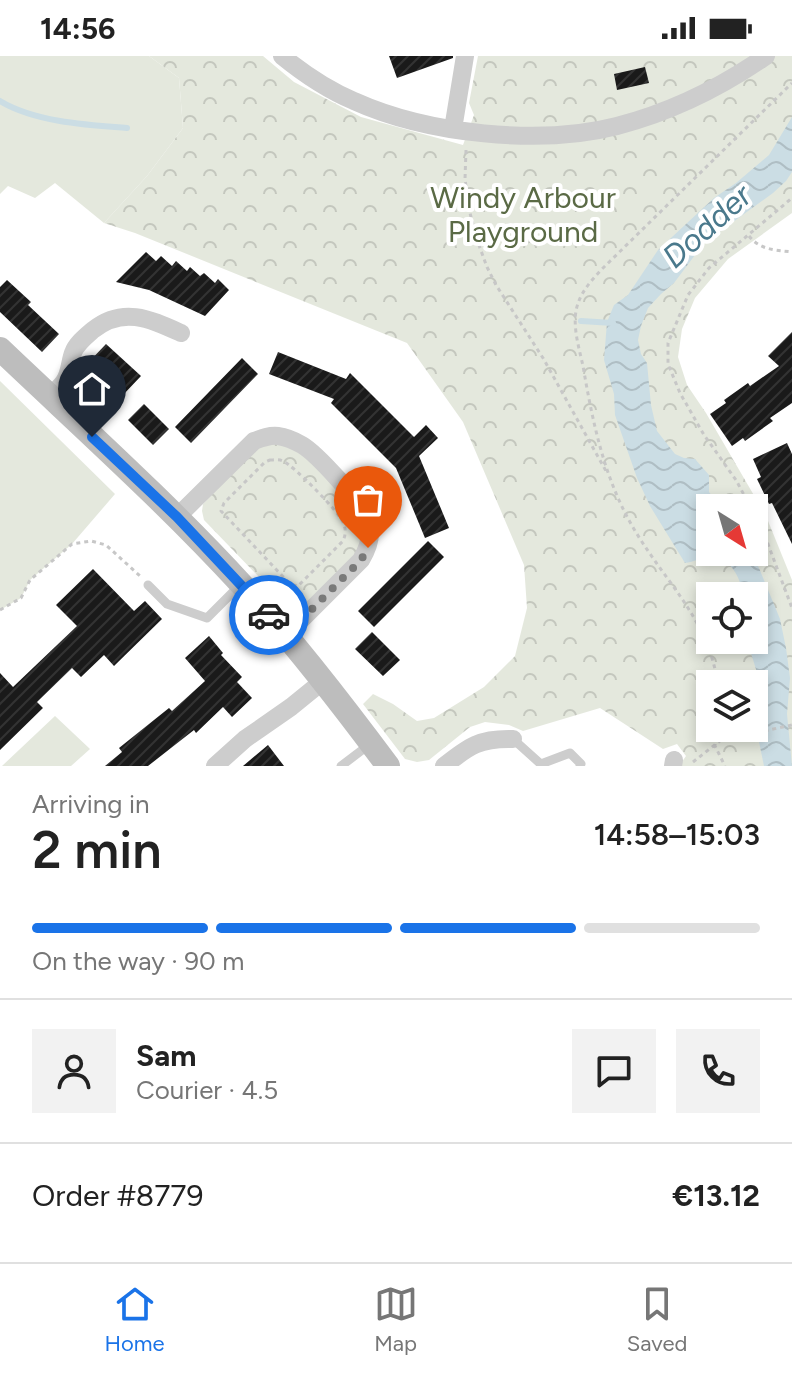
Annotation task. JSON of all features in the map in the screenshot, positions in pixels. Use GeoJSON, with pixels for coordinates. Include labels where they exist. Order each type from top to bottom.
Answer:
{"type":"FeatureCollection","features":[{"type":"Feature","properties":{"kind":"main road"},"geometry":{"type":"LineString","coordinates":[[0,349],[177,517],[241,584],[282,630],[388,766]]}},
{"type":"Feature","properties":{"kind":"street"},"geometry":{"type":"LineString","coordinates":[[282,56],[323,85],[351,100],[389,114],[453,129],[521,136],[583,133],[655,114],[695,98],[766,56]]}},
{"type":"Feature","properties":{"kind":"street"},"geometry":{"type":"LineString","coordinates":[[453,129],[465,56]]}},
{"type":"Feature","properties":{"kind":"street"},"geometry":{"type":"LineString","coordinates":[[50,396],[65,380],[76,347],[100,325],[113,318],[142,318],[181,333]]}},
{"type":"Feature","properties":{"kind":"street"},"geometry":{"type":"LineString","coordinates":[[177,517],[254,441],[268,436],[280,436],[304,446],[357,499],[368,518],[368,548],[361,560],[298,623],[282,630]]}},
{"type":"Feature","properties":{"kind":"street"},"geometry":{"type":"LineString","coordinates":[[215,766],[245,739],[323,681]]}},
{"type":"Feature","properties":{"kind":"street"},"geometry":{"type":"LineString","coordinates":[[444,766],[466,749],[493,738],[513,739]]}},
{"type":"Feature","properties":{"kind":"lane"},"geometry":{"type":"LineString","coordinates":[[148,585],[167,604],[207,618],[241,584]]}},
{"type":"Feature","properties":{"kind":"lane"},"geometry":{"type":"LineString","coordinates":[[513,739],[542,765],[570,753],[580,766]]}},
{"type":"Feature","properties":{"kind":"lane"},"geometry":{"type":"LineString","coordinates":[[341,766],[371,743]]}},
{"type":"Feature","properties":{"kind":"path"},"geometry":{"type":"LineString","coordinates":[[615,493],[598,442],[584,374],[575,315],[578,303],[591,281],[620,250],[792,83]]}},
{"type":"Feature","properties":{"kind":"path"},"geometry":{"type":"LineString","coordinates":[[453,129],[466,147],[465,179],[469,209],[487,267],[580,422],[637,534],[703,632],[715,670]]}},
{"type":"Feature","properties":{"kind":"path"},"geometry":{"type":"LineString","coordinates":[[744,494],[694,419],[671,373],[667,355],[672,331],[688,295],[709,268],[792,198]]}},
{"type":"Feature","properties":{"kind":"path"},"geometry":{"type":"LineString","coordinates":[[748,235],[764,248],[792,252]]}},
{"type":"Feature","properties":{"kind":"path"},"geometry":{"type":"LineString","coordinates":[[270,460],[283,461],[298,473],[340,517],[345,529],[343,541],[302,585],[290,584],[221,511],[224,503],[270,460]]}},
{"type":"Feature","properties":{"kind":"path"},"geometry":{"type":"LineString","coordinates":[[0,610],[21,598],[30,580],[72,544],[91,541],[106,545],[148,585]]}},
{"type":"Feature","properties":{"kind":"path"},"geometry":{"type":"LineString","coordinates":[[768,544],[792,608]]}},
{"type":"Feature","properties":{"kind":"path"},"geometry":{"type":"LineString","coordinates":[[679,763],[721,740],[792,725]]}},
{"type":"Feature","properties":{"kind":"path"},"geometry":{"type":"LineString","coordinates":[[715,742],[725,766]]}},
{"type":"Feature","properties":{"kind":"green space"},"geometry":{"type":"Polygon","coordinates":[[[0,56],[149,56],[179,78],[183,128],[147,176],[104,223],[55,183],[35,198],[8,186],[0,194],[0,56]]]}},
{"type":"Feature","properties":{"kind":"green space","name":"Windy Arbour Playground"},"geometry":{"type":"Polygon","coordinates":[[[149,56],[263,56],[294,82],[361,117],[463,145],[474,115],[469,103],[478,56],[792,56],[792,213],[728,259],[695,298],[682,329],[678,357],[687,385],[753,494],[696,494],[696,566],[768,566],[768,521],[792,580],[792,766],[679,766],[686,756],[677,744],[663,749],[600,708],[523,731],[509,725],[485,722],[470,727],[429,760],[417,762],[405,759],[363,704],[373,694],[417,721],[434,718],[484,687],[515,656],[527,608],[524,565],[463,422],[407,343],[104,223],[147,176],[183,128],[179,78],[149,56]]]}},
{"type":"Feature","properties":{"kind":"green space"},"geometry":{"type":"Polygon","coordinates":[[[0,381],[115,494],[72,544],[30,580],[21,598],[0,610],[0,381]]]}},
{"type":"Feature","properties":{"kind":"green space"},"geometry":{"type":"Polygon","coordinates":[[[274,442],[302,453],[354,506],[363,526],[357,552],[306,605],[299,608],[287,606],[204,520],[202,511],[203,504],[257,446],[274,442]]]}},
{"type":"Feature","properties":{"kind":"green space"},"geometry":{"type":"Polygon","coordinates":[[[55,716],[90,749],[71,766],[2,766],[55,716]]]}},
{"type":"Feature","properties":{"kind":"water","name":"Dodder"},"geometry":{"type":"Polygon","coordinates":[[[792,117],[792,172],[786,181],[704,243],[674,283],[648,308],[638,340],[647,363],[657,431],[675,454],[695,459],[709,475],[711,494],[696,494],[696,560],[685,563],[650,506],[615,415],[614,394],[604,360],[607,322],[614,305],[628,295],[658,250],[714,198],[769,155],[792,117]]]}},
{"type":"Feature","properties":{"kind":"water"},"geometry":{"type":"Polygon","coordinates":[[[731,566],[758,566],[765,582],[740,582],[731,566]]]}},
{"type":"Feature","properties":{"kind":"water"},"geometry":{"type":"Polygon","coordinates":[[[768,590],[780,619],[786,648],[790,678],[787,714],[792,766],[764,766],[759,742],[768,742],[768,670],[756,670],[751,654],[768,654],[768,590]]]}},
{"type":"Feature","properties":{"kind":"building"},"geometry":{"type":"Polygon","coordinates":[[[389,56],[453,56],[453,58],[397,78],[389,56]]]}},
{"type":"Feature","properties":{"kind":"building"},"geometry":{"type":"Polygon","coordinates":[[[645,67],[649,83],[617,90],[614,74],[645,67]]]}},
{"type":"Feature","properties":{"kind":"building"},"geometry":{"type":"Polygon","coordinates":[[[146,252],[156,261],[161,256],[172,266],[176,261],[187,271],[190,267],[200,276],[204,273],[215,283],[218,279],[229,290],[205,316],[149,290],[116,282],[146,252]]]}},
{"type":"Feature","properties":{"kind":"building"},"geometry":{"type":"Polygon","coordinates":[[[7,280],[59,334],[42,352],[0,312],[0,287],[7,280]]]}},
{"type":"Feature","properties":{"kind":"building"},"geometry":{"type":"Polygon","coordinates":[[[792,332],[792,403],[770,418],[773,421],[745,441],[743,438],[732,446],[710,414],[748,383],[750,386],[779,366],[768,356],[792,332]]]}},
{"type":"Feature","properties":{"kind":"building"},"geometry":{"type":"Polygon","coordinates":[[[106,344],[141,376],[122,396],[87,364],[106,344]]]}},
{"type":"Feature","properties":{"kind":"building"},"geometry":{"type":"Polygon","coordinates":[[[278,352],[346,379],[350,373],[414,437],[426,425],[438,438],[419,456],[449,528],[425,538],[396,468],[331,403],[334,399],[269,374],[278,352]]]}},
{"type":"Feature","properties":{"kind":"building"},"geometry":{"type":"Polygon","coordinates":[[[242,358],[258,374],[191,443],[175,427],[242,358]]]}},
{"type":"Feature","properties":{"kind":"building"},"geometry":{"type":"Polygon","coordinates":[[[144,404],[169,429],[153,445],[128,420],[144,404]]]}},
{"type":"Feature","properties":{"kind":"building"},"geometry":{"type":"Polygon","coordinates":[[[787,443],[792,454],[792,544],[772,503],[768,502],[768,494],[764,494],[757,479],[761,477],[753,459],[787,443]]]}},
{"type":"Feature","properties":{"kind":"building"},"geometry":{"type":"Polygon","coordinates":[[[428,541],[444,557],[374,627],[358,611],[428,541]]]}},
{"type":"Feature","properties":{"kind":"building"},"geometry":{"type":"Polygon","coordinates":[[[93,569],[134,611],[145,601],[162,619],[114,666],[104,655],[81,677],[72,668],[37,702],[43,708],[0,750],[0,673],[13,687],[77,626],[56,605],[93,569]]]}},
{"type":"Feature","properties":{"kind":"building"},"geometry":{"type":"Polygon","coordinates":[[[372,632],[400,660],[383,676],[355,649],[372,632]]]}},
{"type":"Feature","properties":{"kind":"building"},"geometry":{"type":"Polygon","coordinates":[[[209,636],[223,653],[221,655],[242,677],[237,682],[252,698],[232,717],[223,707],[196,733],[194,730],[148,766],[105,766],[122,752],[119,748],[169,708],[172,711],[205,681],[185,658],[209,636]]]}},
{"type":"Feature","properties":{"kind":"building"},"geometry":{"type":"Polygon","coordinates":[[[268,745],[284,766],[243,766],[268,745]]]}},
{"type":"Feature","properties":{"kind":"waterway"},"geometry":{"type":"LineString","coordinates":[[0,101],[45,118],[127,128]]}},
{"type":"Feature","properties":{"kind":"waterway"},"geometry":{"type":"LineString","coordinates":[[581,321],[613,323]]}},
{"type":"Feature","properties":{"kind":"way so far"},"geometry":{"type":"LineString","coordinates":[[269,615],[282,630],[298,623],[361,560],[368,548]]}},
{"type":"Feature","properties":{"kind":"route"},"geometry":{"type":"LineString","coordinates":[[92,437],[177,517],[269,615]]}}]}
